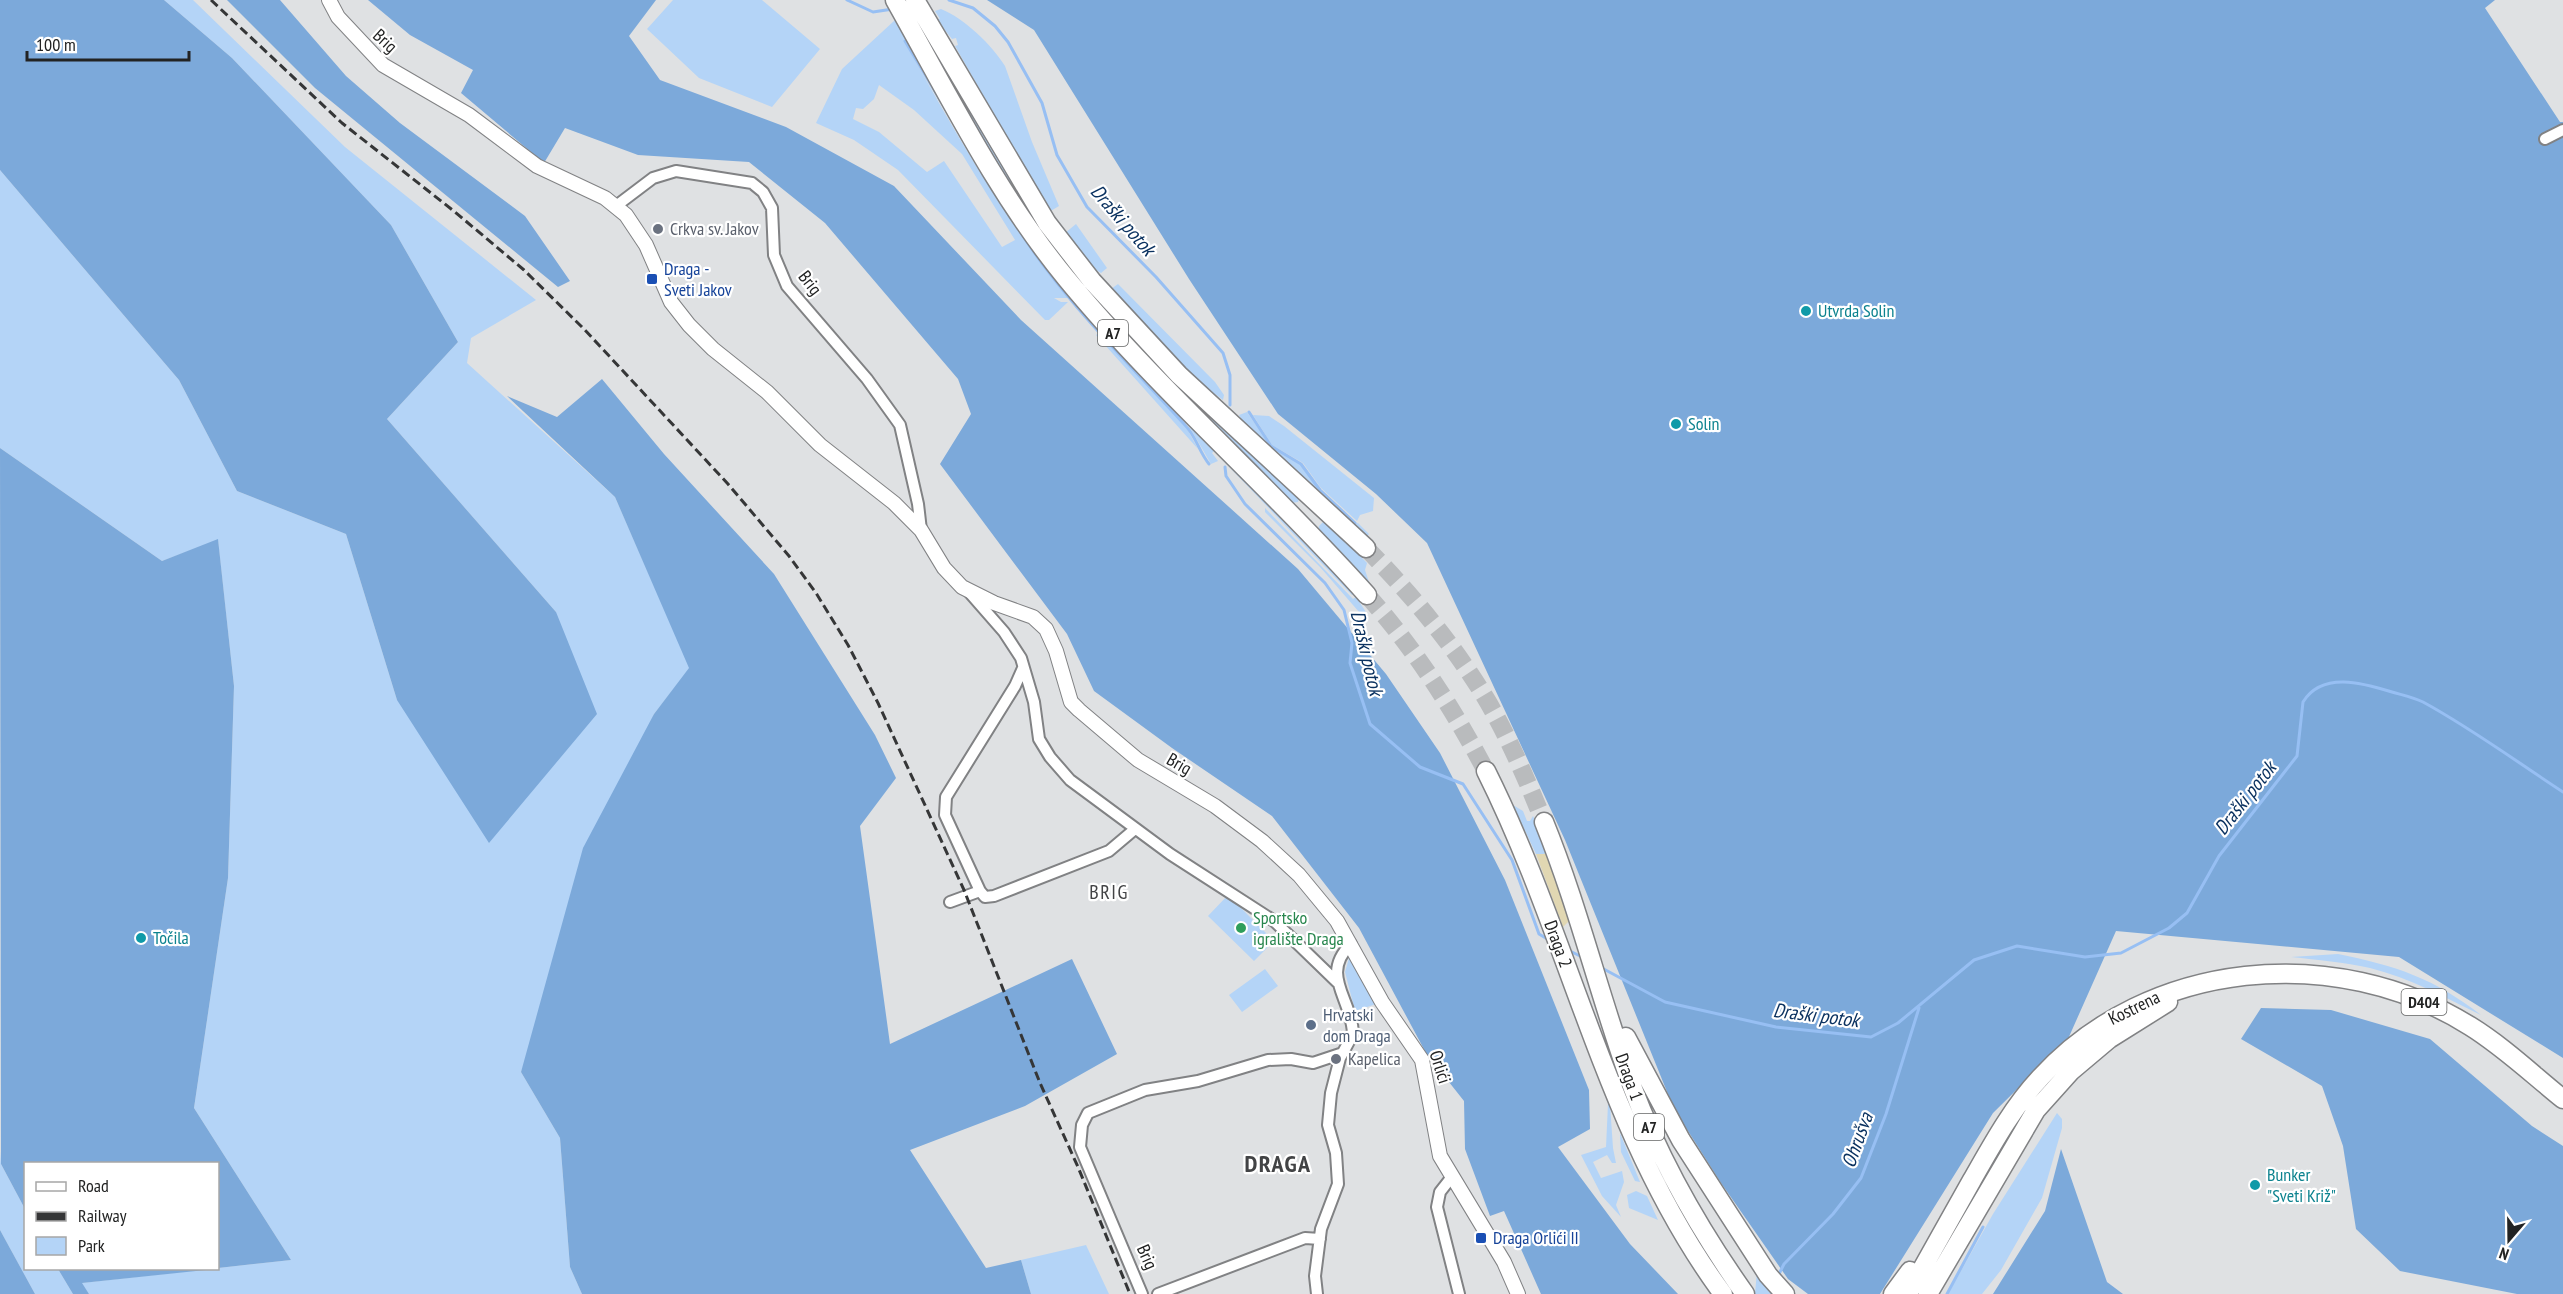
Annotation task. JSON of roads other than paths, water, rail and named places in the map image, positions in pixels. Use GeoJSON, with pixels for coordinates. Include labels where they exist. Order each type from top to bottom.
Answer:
{"type":"FeatureCollection","features":[{"type":"Feature","properties":{"kind":"highway","name":"A7"},"geometry":{"type":"LineString","coordinates":[[895,0],[921,28],[1047,223],[1092,281],[1179,375],[1366,548]]}},
{"type":"Feature","properties":{"kind":"highway","name":"A7"},"geometry":{"type":"LineString","coordinates":[[915,0],[921,28],[986,161],[1065,277],[1126,348],[1301,524],[1367,595]]}},
{"type":"Feature","properties":{"kind":"highway","name":"Draga 2"},"geometry":{"type":"LineString","coordinates":[[1486,771],[1538,890],[1612,1089],[1668,1216]]}},
{"type":"Feature","properties":{"kind":"highway","name":"A7"},"geometry":{"type":"LineString","coordinates":[[1545,822],[1590,943]]}},
{"type":"Feature","properties":{"kind":"highway","name":"Draga 1"},"geometry":{"type":"LineString","coordinates":[[1590,943],[1621,1054],[1651,1132],[1694,1217],[1745,1294]]}},
{"type":"Feature","properties":{"kind":"highway"},"geometry":{"type":"LineString","coordinates":[[1590,943],[1618,1015],[1650,1086],[1711,1189],[1768,1275],[1785,1294]]}},
{"type":"Feature","properties":{"kind":"highway","name":"Kostrena"},"geometry":{"type":"LineString","coordinates":[[2029,1105],[2077,1041],[2110,1018],[2154,996],[2258,975],[2297,973],[2344,977],[2411,997],[2470,1026],[2563,1099]]}},
{"type":"Feature","properties":{"kind":"highway","name":"Kostrena"},"geometry":{"type":"LineString","coordinates":[[2029,1105],[2052,1090],[2090,1054],[2126,1026],[2196,986]]}},
{"type":"Feature","properties":{"kind":"highway"},"geometry":{"type":"LineString","coordinates":[[1893,1294],[1912,1269],[1993,1128],[2029,1105]]}},
{"type":"Feature","properties":{"kind":"highway"},"geometry":{"type":"LineString","coordinates":[[1908,1294],[1987,1154],[2029,1105]]}},
{"type":"Feature","properties":{"kind":"highway"},"geometry":{"type":"LineString","coordinates":[[1929,1294],[2029,1105]]}},
{"type":"Feature","properties":{"kind":"highway"},"geometry":{"type":"LineString","coordinates":[[1938,1294],[2028,1135],[2029,1105]]}},
{"type":"Feature","properties":{"kind":"highway","name":"A7"},"geometry":{"type":"LineString","coordinates":[[1668,1216],[1723,1294]]}},
{"type":"Feature","properties":{"kind":"highway"},"geometry":{"type":"LineString","coordinates":[[1668,1216],[1713,1294]]}},
{"type":"Feature","properties":{"kind":"street","name":"Brig"},"geometry":{"type":"LineString","coordinates":[[329,0],[338,18],[383,65],[469,115],[537,166],[616,206],[636,227],[671,302],[689,326],[713,349],[767,392],[820,445],[894,503],[921,530],[944,568],[969,592],[1009,639],[1033,696],[1039,739],[1050,757],[1070,780],[1135,829],[1274,921],[1337,982],[1353,1026],[1350,1041],[1342,1053],[1331,1093],[1328,1125],[1336,1153],[1338,1184],[1320,1229],[1315,1276],[1317,1294]]}},
{"type":"Feature","properties":{"kind":"street"},"geometry":{"type":"LineString","coordinates":[[2545,139],[2563,130]]}},
{"type":"Feature","properties":{"kind":"street","name":"Brig"},"geometry":{"type":"LineString","coordinates":[[616,206],[653,178],[676,171],[752,183],[762,192],[772,208],[774,255],[787,286],[867,379],[900,425],[918,504],[921,530]]}},
{"type":"Feature","properties":{"kind":"street","name":"Brig"},"geometry":{"type":"LineString","coordinates":[[969,592],[1025,614],[1041,623],[1056,651],[1071,702],[1138,759],[1215,806],[1269,848],[1299,875],[1337,921],[1351,944]]}},
{"type":"Feature","properties":{"kind":"street"},"geometry":{"type":"LineString","coordinates":[[1023,668],[1015,686],[946,797],[945,815],[980,891],[985,897],[994,896],[1109,851],[1135,829]]}},
{"type":"Feature","properties":{"kind":"street"},"geometry":{"type":"LineString","coordinates":[[950,902],[980,891]]}},
{"type":"Feature","properties":{"kind":"street"},"geometry":{"type":"LineString","coordinates":[[1337,982],[1338,962],[1351,944]]}},
{"type":"Feature","properties":{"kind":"street","name":"Orlići"},"geometry":{"type":"LineString","coordinates":[[1351,944],[1382,1002],[1422,1060],[1440,1156],[1451,1178],[1499,1253],[1518,1294]]}},
{"type":"Feature","properties":{"kind":"street","name":"Brig"},"geometry":{"type":"LineString","coordinates":[[1142,1294],[1080,1147],[1082,1125],[1088,1113],[1145,1090],[1198,1080],[1268,1060],[1291,1059],[1313,1063],[1342,1053]]}},
{"type":"Feature","properties":{"kind":"street"},"geometry":{"type":"LineString","coordinates":[[1451,1178],[1440,1192],[1437,1207],[1459,1294]]}},
{"type":"Feature","properties":{"kind":"street","name":"Brig"},"geometry":{"type":"LineString","coordinates":[[1158,1294],[1305,1238],[1320,1239]]}},
{"type":"Feature","properties":{"kind":"waterway","name":"Draški potok"},"geometry":{"type":"LineString","coordinates":[[847,0],[873,12],[893,9]]}},
{"type":"Feature","properties":{"kind":"waterway","name":"Draški potok"},"geometry":{"type":"LineString","coordinates":[[949,0],[973,8],[995,26],[1008,42],[1042,103],[1057,155],[1087,207],[1156,277],[1223,353],[1230,375],[1230,405]]}},
{"type":"Feature","properties":{"kind":"waterway"},"geometry":{"type":"LineString","coordinates":[[905,41],[996,194]]}},
{"type":"Feature","properties":{"kind":"waterway"},"geometry":{"type":"LineString","coordinates":[[1019,230],[1077,307],[1189,429],[1209,464]]}},
{"type":"Feature","properties":{"kind":"waterway"},"geometry":{"type":"LineString","coordinates":[[1249,412],[1271,446],[1301,464],[1320,490],[1355,523]]}},
{"type":"Feature","properties":{"kind":"waterway","name":"Draški potok"},"geometry":{"type":"LineString","coordinates":[[1225,467],[1226,476],[1245,504],[1325,583],[1344,610],[1352,643],[1350,663],[1370,724],[1420,767],[1463,784],[1512,860],[1539,934],[1549,940]]}},
{"type":"Feature","properties":{"kind":"waterway","name":"Draški potok"},"geometry":{"type":"LineString","coordinates":[[1600,967],[1665,1002],[1776,1027],[1871,1037],[1898,1023],[1974,960],[2017,946],[2085,957],[2121,953],[2169,928],[2187,913],[2219,856],[2297,756],[2303,702],[2311,692],[2332,683],[2369,685],[2423,702],[2563,792]]}},
{"type":"Feature","properties":{"kind":"waterway","name":"Draški potok"},"geometry":{"type":"LineString","coordinates":[[1568,950],[1584,958]]}},
{"type":"Feature","properties":{"kind":"waterway","name":"Ohrušva"},"geometry":{"type":"LineString","coordinates":[[1778,1276],[1784,1264],[1833,1214],[1861,1178],[1886,1114],[1919,1008]]}},
{"type":"Feature","properties":{"kind":"waterway"},"geometry":{"type":"LineString","coordinates":[[1947,1294],[1983,1227]]}},
{"type":"Feature","properties":{"kind":"tunnel"},"geometry":{"type":"LineString","coordinates":[[1366,548],[1432,621],[1475,681],[1504,731],[1544,822]]}},
{"type":"Feature","properties":{"kind":"tunnel"},"geometry":{"type":"LineString","coordinates":[[1367,595],[1385,615],[1432,679],[1486,771]]}},
{"type":"Feature","properties":{"kind":"railway"},"geometry":{"type":"LineString","coordinates":[[211,0],[342,123],[524,270],[584,329],[728,484],[789,556],[816,593],[848,645],[878,703],[964,890],[1040,1083],[1078,1167],[1130,1294]]}},
{"type":"Feature","properties":{"kind":"place","name":"Crkva sv. Jakov"},"geometry":{"type":"Point","coordinates":[658,229]}},
{"type":"Feature","properties":{"kind":"place","name":"Draga - Sveti Jakov"},"geometry":{"type":"Point","coordinates":[652,279]}},
{"type":"Feature","properties":{"kind":"place","name":"Utvrda Solin"},"geometry":{"type":"Point","coordinates":[1806,311]}},
{"type":"Feature","properties":{"kind":"place","name":"Solin"},"geometry":{"type":"Point","coordinates":[1676,424]}},
{"type":"Feature","properties":{"kind":"place","name":"Sportsko igralište Draga"},"geometry":{"type":"Point","coordinates":[1241,928]}},
{"type":"Feature","properties":{"kind":"place","name":"Točila"},"geometry":{"type":"Point","coordinates":[141,938]}},
{"type":"Feature","properties":{"kind":"place","name":"Hrvatski dom Draga"},"geometry":{"type":"Point","coordinates":[1311,1025]}},
{"type":"Feature","properties":{"kind":"place","name":"Kapelica"},"geometry":{"type":"Point","coordinates":[1336,1059]}},
{"type":"Feature","properties":{"kind":"place","name":"Bunker \"Sveti Križ\""},"geometry":{"type":"Point","coordinates":[2255,1185]}},
{"type":"Feature","properties":{"kind":"place","name":"Draga Orlići II"},"geometry":{"type":"Point","coordinates":[1481,1238]}},
{"type":"Feature","properties":{"kind":"district","name":"BRIG"},"geometry":{"type":"Point","coordinates":[1109,892]}},
{"type":"Feature","properties":{"kind":"district","name":"DRAGA"},"geometry":{"type":"Point","coordinates":[1278,1164]}}]}
